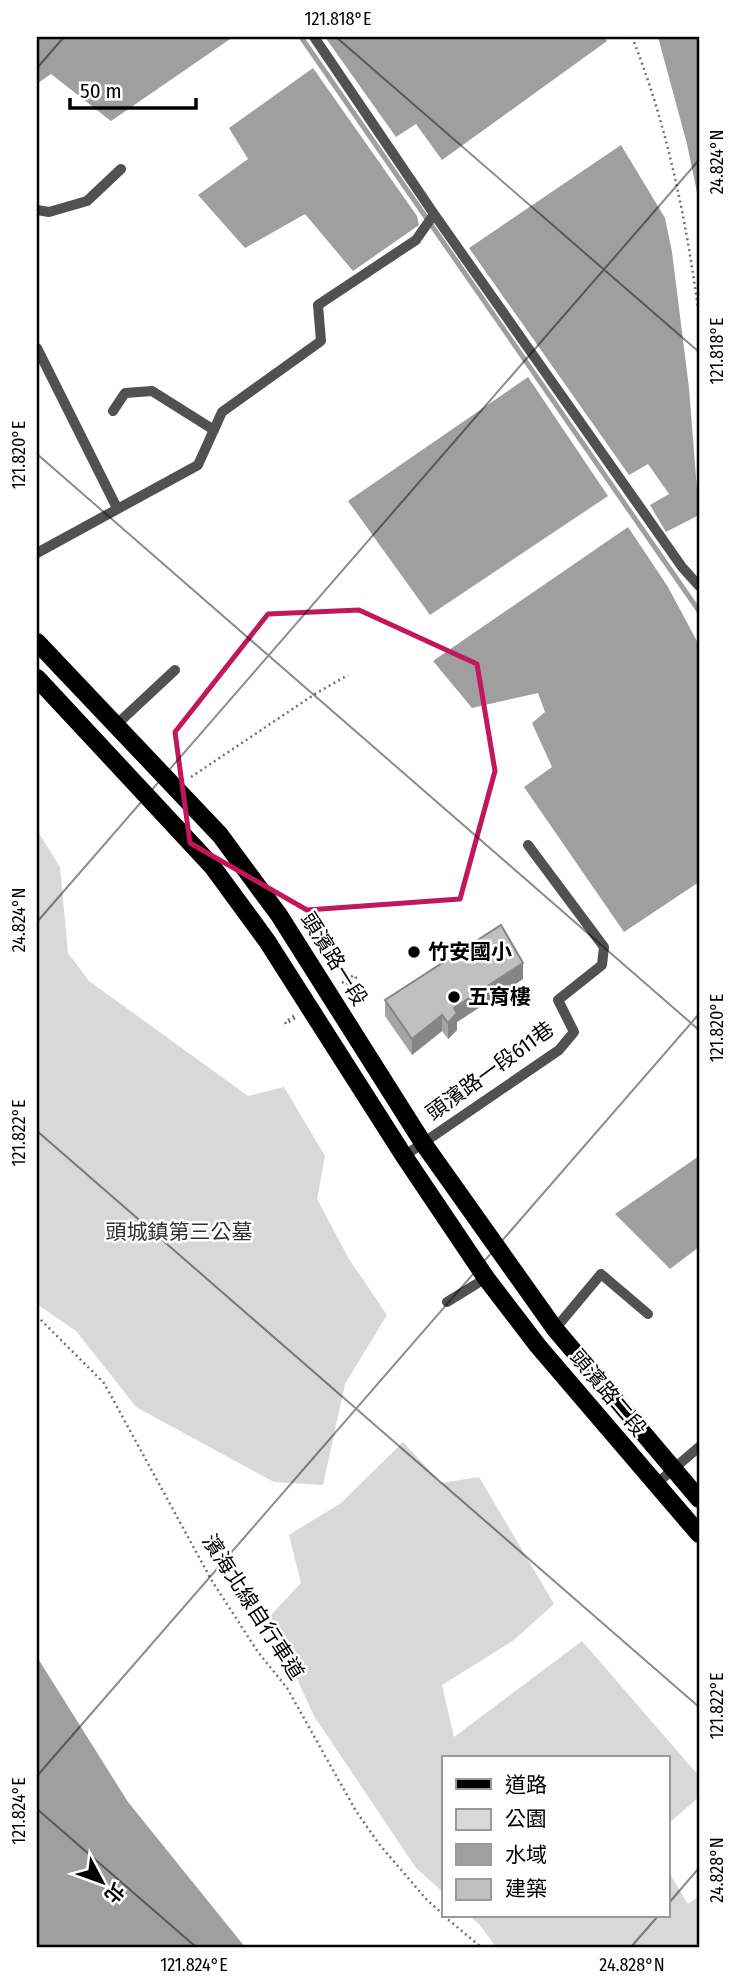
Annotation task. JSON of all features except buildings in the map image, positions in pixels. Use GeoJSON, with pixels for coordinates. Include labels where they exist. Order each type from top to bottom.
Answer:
{"type":"FeatureCollection","features":[{"type":"Feature","properties":{"kind":"main road","name":"頭濱路一段"},"geometry":{"type":"LineString","coordinates":[[37,642],[220,835],[279,915],[422,1143],[555,1329]]}},
{"type":"Feature","properties":{"kind":"main road"},"geometry":{"type":"LineString","coordinates":[[37,678],[212,866],[267,941],[404,1156],[486,1278]]}},
{"type":"Feature","properties":{"kind":"main road"},"geometry":{"type":"LineString","coordinates":[[333,1043],[353,1032]]}},
{"type":"Feature","properties":{"kind":"main road"},"geometry":{"type":"LineString","coordinates":[[363,1091],[382,1078]]}},
{"type":"Feature","properties":{"kind":"main road","name":"頭濱路二段"},"geometry":{"type":"LineString","coordinates":[[486,1278],[538,1346],[699,1534]]}},
{"type":"Feature","properties":{"kind":"main road","name":"頭濱路二段"},"geometry":{"type":"LineString","coordinates":[[555,1329],[699,1499]]}},
{"type":"Feature","properties":{"kind":"lane"},"geometry":{"type":"LineString","coordinates":[[314,37],[434,214],[682,567],[699,586]]}},
{"type":"Feature","properties":{"kind":"lane"},"geometry":{"type":"LineString","coordinates":[[37,209],[49,212],[87,201],[121,169]]}},
{"type":"Feature","properties":{"kind":"lane"},"geometry":{"type":"LineString","coordinates":[[37,553],[198,465],[222,412],[321,341],[318,305],[416,240],[434,214]]}},
{"type":"Feature","properties":{"kind":"lane"},"geometry":{"type":"LineString","coordinates":[[37,348],[117,508]]}},
{"type":"Feature","properties":{"kind":"lane"},"geometry":{"type":"LineString","coordinates":[[113,411],[125,393],[152,391],[214,430]]}},
{"type":"Feature","properties":{"kind":"lane"},"geometry":{"type":"LineString","coordinates":[[115,726],[175,670]]}},
{"type":"Feature","properties":{"kind":"lane","name":"頭濱路一段611巷"},"geometry":{"type":"LineString","coordinates":[[404,1156],[559,1050],[575,1032],[558,1000],[602,965],[604,947],[528,845]]}},
{"type":"Feature","properties":{"kind":"lane"},"geometry":{"type":"LineString","coordinates":[[555,1329],[601,1274],[648,1314]]}},
{"type":"Feature","properties":{"kind":"lane"},"geometry":{"type":"LineString","coordinates":[[447,1303],[486,1278]]}},
{"type":"Feature","properties":{"kind":"lane"},"geometry":{"type":"LineString","coordinates":[[656,1484],[699,1447]]}},
{"type":"Feature","properties":{"kind":"path"},"geometry":{"type":"LineString","coordinates":[[632,37],[643,64],[682,204],[699,316]]}},
{"type":"Feature","properties":{"kind":"path"},"geometry":{"type":"LineString","coordinates":[[176,787],[314,694],[348,675]]}},
{"type":"Feature","properties":{"kind":"path","name":"濱海北線自行車道"},"geometry":{"type":"LineString","coordinates":[[37,1316],[104,1383],[212,1581],[258,1652],[286,1688],[356,1811],[379,1844],[442,1914]]}},
{"type":"Feature","properties":{"kind":"path","name":"濱海北線自行車道"},"geometry":{"type":"LineString","coordinates":[[446,1918],[481,1947]]}},
{"type":"Feature","properties":{"kind":"highlighted area"},"geometry":{"type":"Polygon","coordinates":[[[359,610],[477,664],[495,771],[460,899],[307,910],[190,843],[175,732],[268,614],[359,610]]]}},
{"type":"Feature","properties":{"kind":"green space","name":"頭城鎮第三公墓"},"geometry":{"type":"Polygon","coordinates":[[[37,830],[60,867],[68,953],[89,981],[248,1096],[284,1087],[325,1156],[317,1199],[349,1259],[387,1315],[345,1384],[323,1485],[274,1482],[136,1407],[77,1332],[37,1304],[37,830]]]}},
{"type":"Feature","properties":{"kind":"green space"},"geometry":{"type":"Polygon","coordinates":[[[403,1442],[441,1483],[479,1477],[554,1604],[514,1640],[442,1685],[454,1737],[582,1641],[699,1776],[699,1797],[670,1822],[670,1756],[442,1756],[442,1891],[416,1868],[314,1716],[269,1617],[301,1583],[289,1535],[341,1503],[403,1442]]]}},
{"type":"Feature","properties":{"kind":"green space"},"geometry":{"type":"Polygon","coordinates":[[[670,1874],[688,1904],[699,1896],[699,1947],[496,1947],[472,1918],[670,1918],[670,1874]]]}},
{"type":"Feature","properties":{"kind":"water"},"geometry":{"type":"Polygon","coordinates":[[[37,37],[233,37],[111,121],[51,74],[38,83],[37,37]]]}},
{"type":"Feature","properties":{"kind":"water"},"geometry":{"type":"Polygon","coordinates":[[[325,37],[604,37],[607,41],[442,160],[416,124],[396,137],[325,37]]]}},
{"type":"Feature","properties":{"kind":"water"},"geometry":{"type":"Polygon","coordinates":[[[658,37],[699,37],[699,202],[687,144],[658,37]]]}},
{"type":"Feature","properties":{"kind":"water"},"geometry":{"type":"Polygon","coordinates":[[[313,68],[417,216],[419,225],[353,271],[305,214],[245,248],[198,195],[248,159],[229,128],[313,68]]]}},
{"type":"Feature","properties":{"kind":"water"},"geometry":{"type":"Polygon","coordinates":[[[621,145],[665,218],[672,252],[689,388],[699,515],[666,532],[650,505],[669,494],[648,464],[629,475],[469,248],[621,145]]]}},
{"type":"Feature","properties":{"kind":"water"},"geometry":{"type":"Polygon","coordinates":[[[528,377],[608,496],[430,615],[348,501],[528,377]]]}},
{"type":"Feature","properties":{"kind":"water"},"geometry":{"type":"Polygon","coordinates":[[[628,527],[668,587],[699,645],[699,882],[624,932],[524,787],[552,767],[532,723],[545,712],[538,693],[472,708],[433,661],[628,527]]]}},
{"type":"Feature","properties":{"kind":"water"},"geometry":{"type":"Polygon","coordinates":[[[699,1156],[699,1247],[670,1269],[615,1214],[699,1156]]]}},
{"type":"Feature","properties":{"kind":"water"},"geometry":{"type":"Polygon","coordinates":[[[37,1657],[128,1802],[245,1947],[37,1947],[37,1657]]]}},
{"type":"Feature","properties":{"kind":"waterway"},"geometry":{"type":"LineString","coordinates":[[301,37],[699,611]]}},
{"type":"Feature","properties":{"kind":"place","name":"竹安國小"},"geometry":{"type":"Point","coordinates":[414,952]}},
{"type":"Feature","properties":{"kind":"place","name":"五育樓"},"geometry":{"type":"Point","coordinates":[454,997]}}]}
